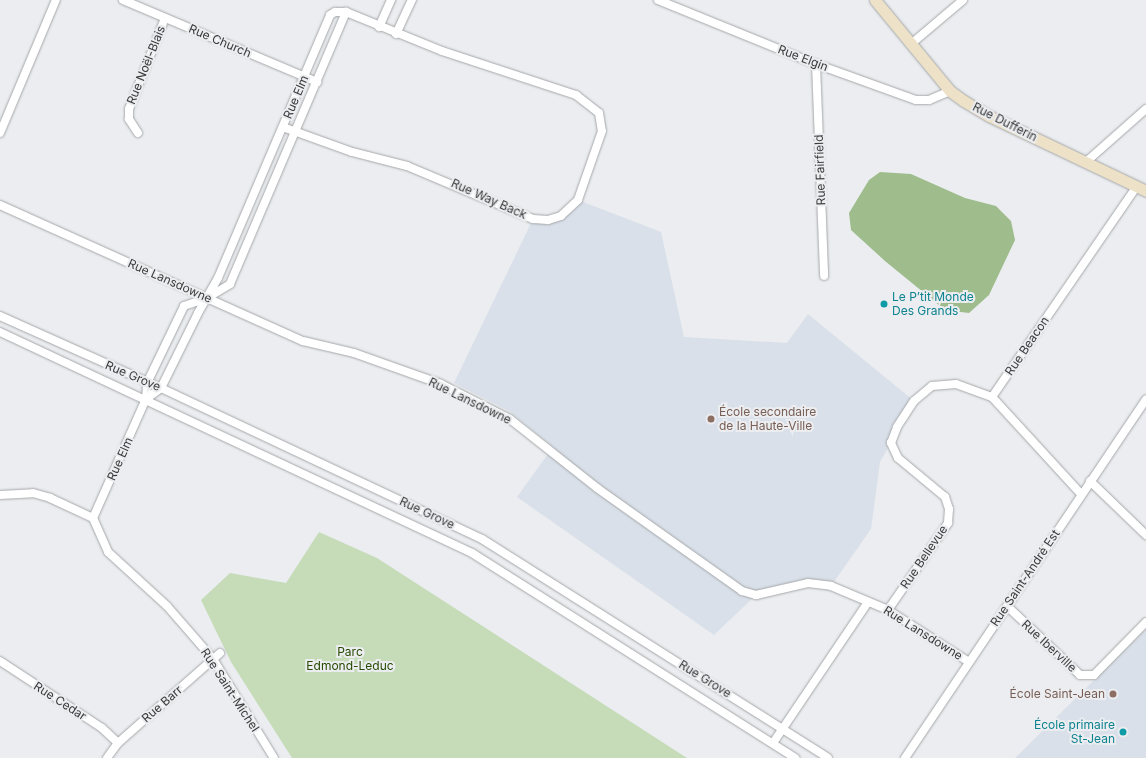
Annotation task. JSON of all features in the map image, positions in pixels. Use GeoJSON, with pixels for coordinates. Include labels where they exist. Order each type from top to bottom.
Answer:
{"type":"FeatureCollection","features":[{"type":"Feature","properties":{"kind":"main road","name":"Rue Dufferin"},"geometry":{"type":"LineString","coordinates":[[875,0],[950,91],[989,116],[1141,188]]}},
{"type":"Feature","properties":{"kind":"street"},"geometry":{"type":"LineString","coordinates":[[0,133],[56,0]]}},
{"type":"Feature","properties":{"kind":"street","name":"Rue Church"},"geometry":{"type":"LineString","coordinates":[[123,0],[317,82]]}},
{"type":"Feature","properties":{"kind":"street"},"geometry":{"type":"LineString","coordinates":[[379,27],[391,0]]}},
{"type":"Feature","properties":{"kind":"street"},"geometry":{"type":"LineString","coordinates":[[346,12],[396,34],[412,0]]}},
{"type":"Feature","properties":{"kind":"street","name":"Rue Elgin"},"geometry":{"type":"LineString","coordinates":[[658,0],[816,64],[916,100],[929,100],[950,91]]}},
{"type":"Feature","properties":{"kind":"street"},"geometry":{"type":"LineString","coordinates":[[912,44],[963,0]]}},
{"type":"Feature","properties":{"kind":"street","name":"Rue Elm"},"geometry":{"type":"LineString","coordinates":[[93,518],[146,399],[147,384],[184,306],[207,298],[230,284],[346,12],[335,12],[330,15],[255,194],[207,298],[161,388],[146,399]]}},
{"type":"Feature","properties":{"kind":"street","name":"Rue Noël-Blais"},"geometry":{"type":"LineString","coordinates":[[138,133],[129,119],[129,108],[165,18]]}},
{"type":"Feature","properties":{"kind":"street","name":"Rue Way Back"},"geometry":{"type":"LineString","coordinates":[[283,126],[295,132],[352,152],[414,168],[533,219],[548,220],[561,216],[578,200],[602,131],[599,113],[576,95],[396,34]]}},
{"type":"Feature","properties":{"kind":"street","name":"Rue Fairfield"},"geometry":{"type":"LineString","coordinates":[[816,64],[824,276]]}},
{"type":"Feature","properties":{"kind":"street"},"geometry":{"type":"LineString","coordinates":[[1086,162],[1146,109]]}},
{"type":"Feature","properties":{"kind":"street","name":"Rue Beacon"},"geometry":{"type":"LineString","coordinates":[[992,397],[1141,188]]}},
{"type":"Feature","properties":{"kind":"street"},"geometry":{"type":"LineString","coordinates":[[255,194],[267,198]]}},
{"type":"Feature","properties":{"kind":"street","name":"Rue Lansdowne"},"geometry":{"type":"LineString","coordinates":[[0,205],[303,341],[354,353],[441,384],[510,419],[596,488],[742,590],[756,595],[808,583],[831,586],[888,610],[969,662]]}},
{"type":"Feature","properties":{"kind":"street","name":"Rue Grove"},"geometry":{"type":"LineString","coordinates":[[0,316],[147,384],[161,388],[482,539],[783,728],[828,758]]}},
{"type":"Feature","properties":{"kind":"street","name":"Rue Grove"},"geometry":{"type":"LineString","coordinates":[[0,332],[146,399],[472,553],[795,758]]}},
{"type":"Feature","properties":{"kind":"street","name":"Rue Bellevue"},"geometry":{"type":"LineString","coordinates":[[888,610],[948,523],[949,509],[945,497],[898,458],[891,443],[896,427],[914,401],[932,386],[956,384],[992,397]]}},
{"type":"Feature","properties":{"kind":"street"},"geometry":{"type":"LineString","coordinates":[[992,397],[1081,494]]}},
{"type":"Feature","properties":{"kind":"street","name":"Rue Saint-André Est"},"geometry":{"type":"LineString","coordinates":[[905,758],[1081,494],[1146,400]]}},
{"type":"Feature","properties":{"kind":"street"},"geometry":{"type":"LineString","coordinates":[[1090,481],[1146,535]]}},
{"type":"Feature","properties":{"kind":"street"},"geometry":{"type":"LineString","coordinates":[[0,495],[33,493],[50,498],[93,518]]}},
{"type":"Feature","properties":{"kind":"street","name":"Rue Saint-Michel"},"geometry":{"type":"LineString","coordinates":[[93,518],[108,552],[168,606],[213,659],[274,758]]}},
{"type":"Feature","properties":{"kind":"street"},"geometry":{"type":"LineString","coordinates":[[773,744],[868,602]]}},
{"type":"Feature","properties":{"kind":"street","name":"Rue Iberville"},"geometry":{"type":"LineString","coordinates":[[1007,606],[1080,675],[1094,675],[1146,622]]}},
{"type":"Feature","properties":{"kind":"street","name":"Rue Barr"},"geometry":{"type":"LineString","coordinates":[[107,758],[118,743],[220,653]]}},
{"type":"Feature","properties":{"kind":"street","name":"Rue Cedar"},"geometry":{"type":"LineString","coordinates":[[0,661],[102,728],[118,743]]}},
{"type":"Feature","properties":{"kind":"shaded area","name":"École secondaire de la Haute-Ville"},"geometry":{"type":"Polygon","coordinates":[[[578,200],[661,232],[684,337],[787,343],[808,314],[914,401],[880,462],[871,529],[831,586],[808,583],[756,595],[714,635],[517,497],[553,447],[509,411],[454,383],[533,219],[548,220],[578,200]]]}},
{"type":"Feature","properties":{"kind":"shaded area","name":"École Saint-Jean"},"geometry":{"type":"Polygon","coordinates":[[[1146,629],[1146,758],[1015,758],[1146,629]]]}},
{"type":"Feature","properties":{"kind":"green space"},"geometry":{"type":"Polygon","coordinates":[[[880,172],[911,174],[965,198],[996,206],[1011,221],[1015,240],[989,295],[969,313],[945,310],[885,261],[851,230],[849,213],[869,180],[880,172]]]}},
{"type":"Feature","properties":{"kind":"green space","name":"Parc Edmond-Leduc"},"geometry":{"type":"Polygon","coordinates":[[[319,532],[377,558],[687,758],[292,758],[231,662],[201,600],[230,573],[286,583],[319,532]]]}},
{"type":"Feature","properties":{"kind":"place","name":"Le P’tit Monde Des Grands"},"geometry":{"type":"Point","coordinates":[884,304]}},
{"type":"Feature","properties":{"kind":"place","name":"École secondaire de la Haute-Ville"},"geometry":{"type":"Point","coordinates":[711,419]}},
{"type":"Feature","properties":{"kind":"place","name":"École Saint-Jean"},"geometry":{"type":"Point","coordinates":[1113,694]}},
{"type":"Feature","properties":{"kind":"place","name":"École primaire St-Jean"},"geometry":{"type":"Point","coordinates":[1123,732]}}]}
